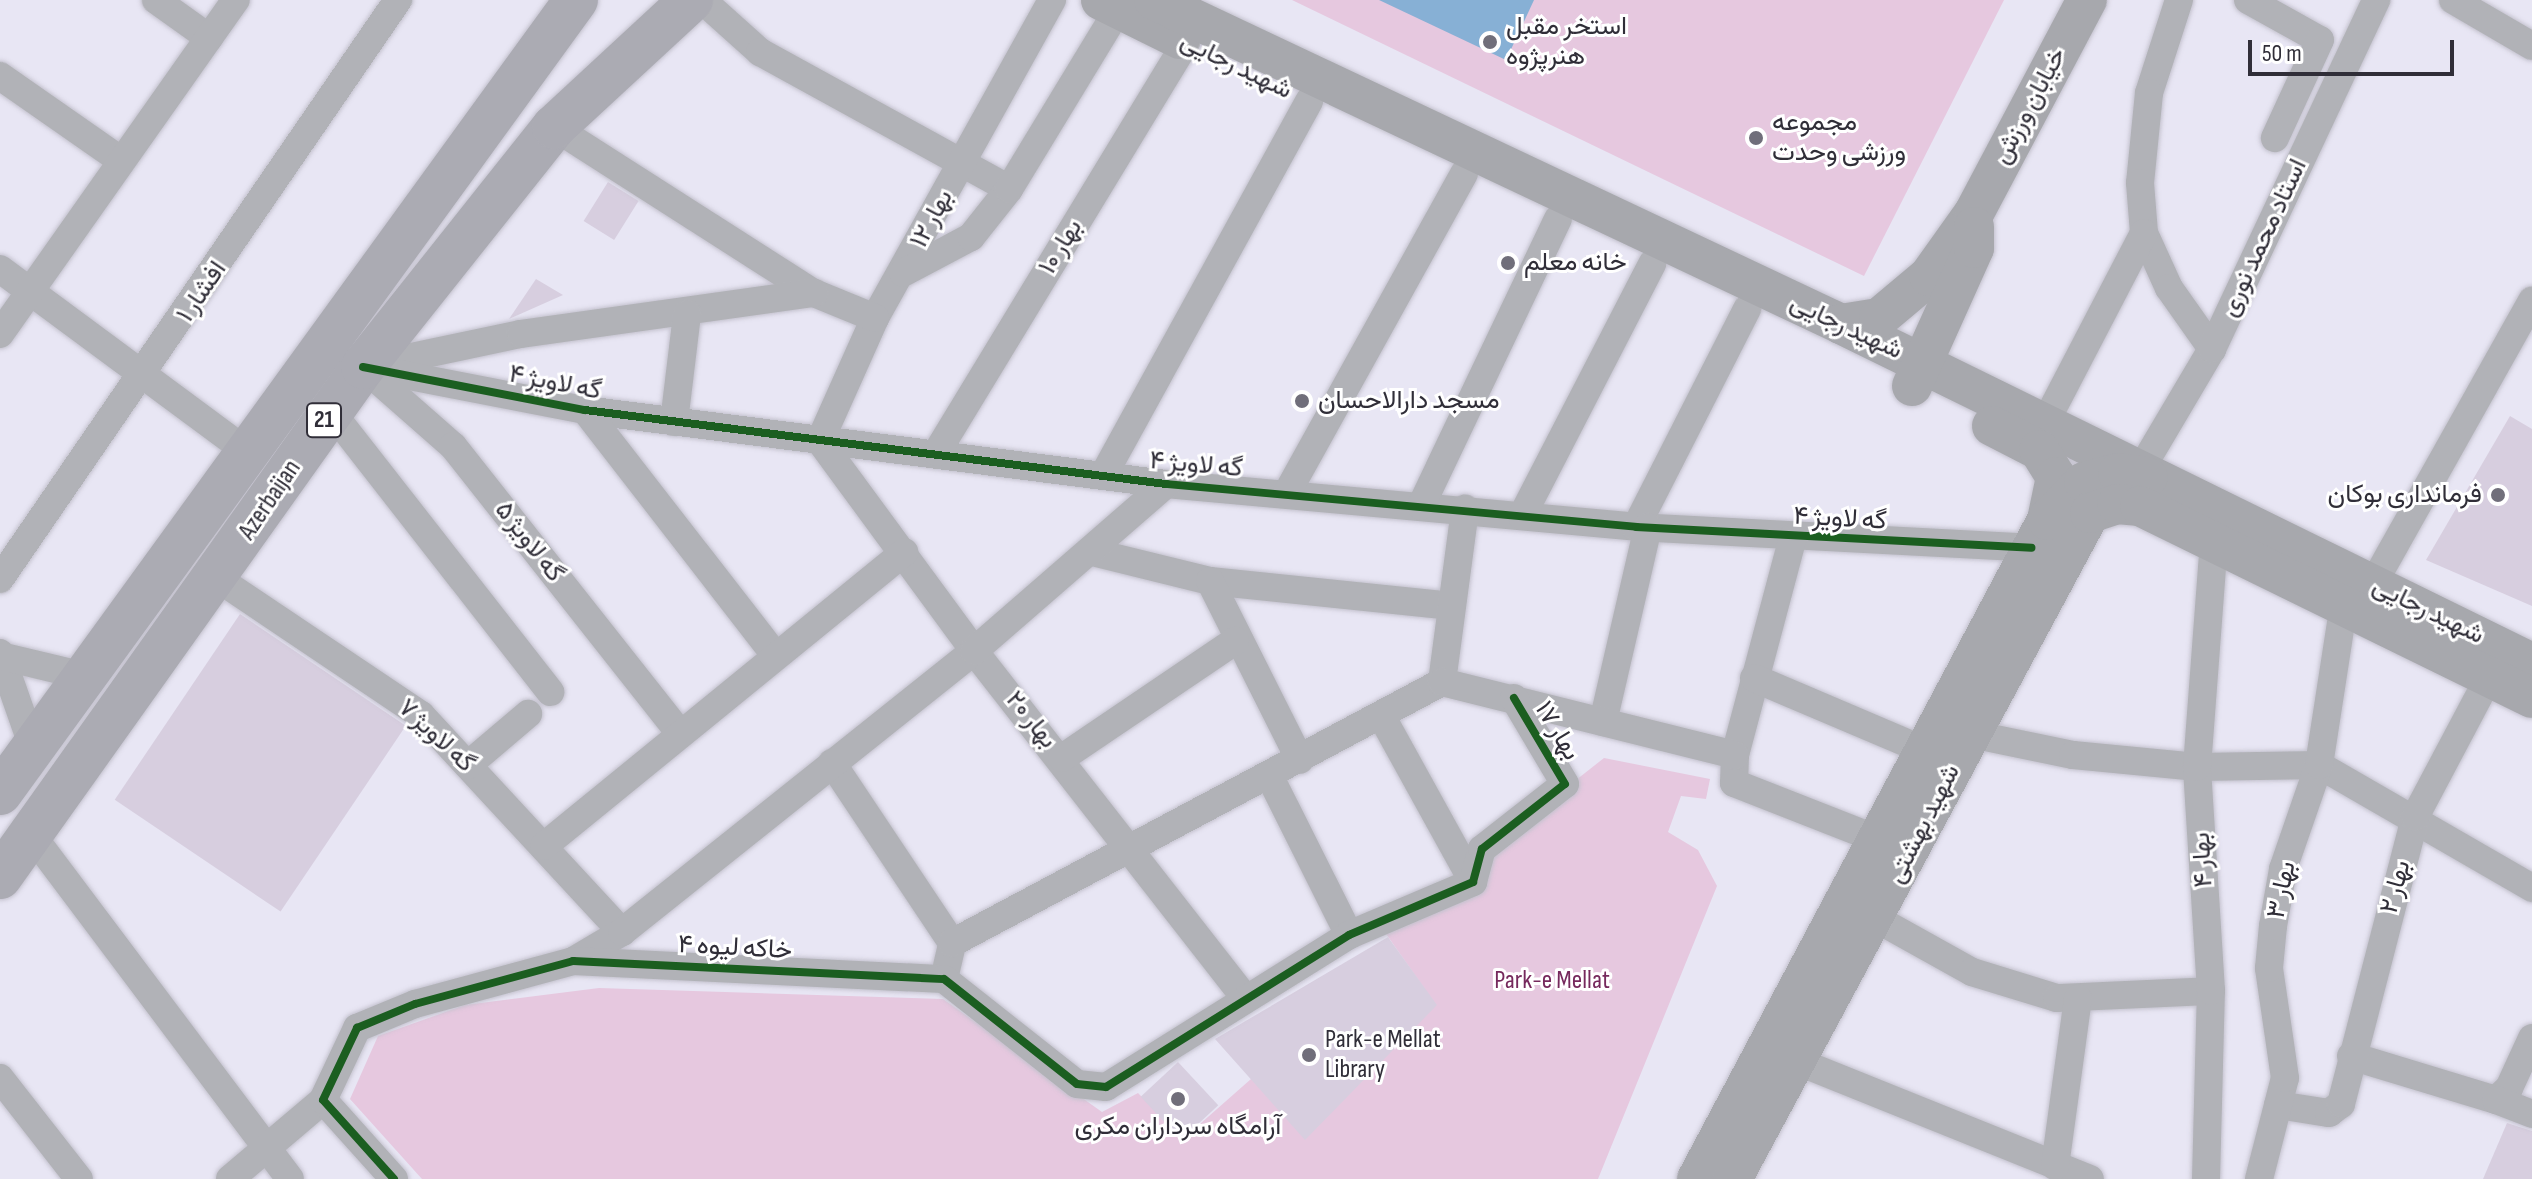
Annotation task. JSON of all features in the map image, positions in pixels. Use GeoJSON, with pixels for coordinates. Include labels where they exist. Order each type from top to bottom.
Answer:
{"type":"FeatureCollection","features":[{"type":"Feature","properties":{"kind":"main road","name":"Azerbaijan"},"geometry":{"type":"LineString","coordinates":[[0,793],[246,451],[545,51],[576,0]]}},
{"type":"Feature","properties":{"kind":"main road","name":"Azerbaijan"},"geometry":{"type":"LineString","coordinates":[[0,877],[217,578],[330,410],[363,367],[554,127],[691,0]]}},
{"type":"Feature","properties":{"kind":"main road","name":"خیابان ورزش"},"geometry":{"type":"LineString","coordinates":[[1841,324],[1879,318],[1899,307],[1974,213],[2087,0]]}},
{"type":"Feature","properties":{"kind":"main road","name":"شهید رجایی"},"geometry":{"type":"LineString","coordinates":[[1125,3],[1186,42],[1747,309],[2045,423],[2146,485],[2358,593],[2489,677],[2532,698]]}},
{"type":"Feature","properties":{"kind":"main road","name":"شهید رجایی"},"geometry":{"type":"LineString","coordinates":[[1125,3],[1841,324],[2039,450],[2056,477],[2039,534]]}},
{"type":"Feature","properties":{"kind":"main road","name":"خیابان ورزش"},"geometry":{"type":"LineString","coordinates":[[1919,375],[1974,248],[1974,213]]}},
{"type":"Feature","properties":{"kind":"main road"},"geometry":{"type":"LineString","coordinates":[[2039,534],[2084,482],[2118,473],[2146,485]]}},
{"type":"Feature","properties":{"kind":"main road","name":"شهید رجایی"},"geometry":{"type":"LineString","coordinates":[[2146,485],[2214,541],[2358,593],[2532,663]]}},
{"type":"Feature","properties":{"kind":"main road","name":"شهید بهشتی"},"geometry":{"type":"LineString","coordinates":[[1697,1179],[1875,918],[2090,513],[2117,504],[2146,485]]}},
{"type":"Feature","properties":{"kind":"main road","name":"شهید بهشتی"},"geometry":{"type":"LineString","coordinates":[[1732,1179],[1781,1055],[1877,839],[2039,534]]}},
{"type":"Feature","properties":{"kind":"street"},"geometry":{"type":"LineString","coordinates":[[156,0],[209,38]]}},
{"type":"Feature","properties":{"kind":"street"},"geometry":{"type":"LineString","coordinates":[[0,334],[119,159],[236,0]]}},
{"type":"Feature","properties":{"kind":"street","name":"افشار ۱"},"geometry":{"type":"LineString","coordinates":[[0,579],[144,378],[398,0]]}},
{"type":"Feature","properties":{"kind":"street"},"geometry":{"type":"LineString","coordinates":[[702,0],[760,52],[1009,189]]}},
{"type":"Feature","properties":{"kind":"street","name":"بهار ۱۲"},"geometry":{"type":"LineString","coordinates":[[820,441],[875,318],[903,273],[1052,0]]}},
{"type":"Feature","properties":{"kind":"street"},"geometry":{"type":"LineString","coordinates":[[2179,0],[2149,93],[2140,183],[2144,233],[2169,288],[2212,349]]}},
{"type":"Feature","properties":{"kind":"street"},"geometry":{"type":"LineString","coordinates":[[2248,0],[2320,40],[2275,138]]}},
{"type":"Feature","properties":{"kind":"street","name":"استاد محمد نوری"},"geometry":{"type":"LineString","coordinates":[[2146,485],[2376,0]]}},
{"type":"Feature","properties":{"kind":"street"},"geometry":{"type":"LineString","coordinates":[[2453,0],[2532,46]]}},
{"type":"Feature","properties":{"kind":"street"},"geometry":{"type":"LineString","coordinates":[[903,273],[971,237],[1009,189],[1125,3]]}},
{"type":"Feature","properties":{"kind":"street","name":"بهار ۱۰"},"geometry":{"type":"LineString","coordinates":[[937,452],[1186,42]]}},
{"type":"Feature","properties":{"kind":"street"},"geometry":{"type":"LineString","coordinates":[[0,76],[119,159]]}},
{"type":"Feature","properties":{"kind":"street"},"geometry":{"type":"LineString","coordinates":[[1103,476],[1309,101]]}},
{"type":"Feature","properties":{"kind":"street"},"geometry":{"type":"LineString","coordinates":[[554,127],[814,293],[875,318]]}},
{"type":"Feature","properties":{"kind":"street"},"geometry":{"type":"LineString","coordinates":[[1287,493],[1464,174]]}},
{"type":"Feature","properties":{"kind":"street"},"geometry":{"type":"LineString","coordinates":[[1421,506],[1558,219]]}},
{"type":"Feature","properties":{"kind":"street"},"geometry":{"type":"LineString","coordinates":[[2045,423],[2144,233]]}},
{"type":"Feature","properties":{"kind":"street"},"geometry":{"type":"LineString","coordinates":[[1522,516],[1652,264]]}},
{"type":"Feature","properties":{"kind":"street"},"geometry":{"type":"LineString","coordinates":[[0,269],[246,451]]}},
{"type":"Feature","properties":{"kind":"street"},"geometry":{"type":"LineString","coordinates":[[363,367],[521,334],[687,314],[814,293]]}},
{"type":"Feature","properties":{"kind":"street"},"geometry":{"type":"LineString","coordinates":[[2358,593],[2532,301]]}},
{"type":"Feature","properties":{"kind":"street"},"geometry":{"type":"LineString","coordinates":[[1603,722],[1642,527],[1747,309]]}},
{"type":"Feature","properties":{"kind":"street"},"geometry":{"type":"LineString","coordinates":[[674,422],[687,314]]}},
{"type":"Feature","properties":{"kind":"street","name":"گه لاویژ ۴"},"geometry":{"type":"LineString","coordinates":[[363,367],[585,410],[820,441],[937,452],[1166,484],[1642,527],[1793,537],[2039,534]]}},
{"type":"Feature","properties":{"kind":"street","name":"گه لاویژ ۵"},"geometry":{"type":"LineString","coordinates":[[363,367],[453,446],[679,732]]}},
{"type":"Feature","properties":{"kind":"street"},"geometry":{"type":"LineString","coordinates":[[330,410],[550,692]]}},
{"type":"Feature","properties":{"kind":"street"},"geometry":{"type":"LineString","coordinates":[[585,410],[774,654]]}},
{"type":"Feature","properties":{"kind":"street","name":"بهار ۲۰"},"geometry":{"type":"LineString","coordinates":[[820,441],[974,651],[1062,758],[1244,996]]}},
{"type":"Feature","properties":{"kind":"street"},"geometry":{"type":"LineString","coordinates":[[573,961],[622,932],[974,651],[1092,552],[1166,484]]}},
{"type":"Feature","properties":{"kind":"street"},"geometry":{"type":"LineString","coordinates":[[1442,682],[1465,509]]}},
{"type":"Feature","properties":{"kind":"street"},"geometry":{"type":"LineString","coordinates":[[1734,769],[1754,678],[1793,537]]}},
{"type":"Feature","properties":{"kind":"street","name":"بهار ۴"},"geometry":{"type":"LineString","coordinates":[[2206,1179],[2211,991],[2197,767],[2214,541]]}},
{"type":"Feature","properties":{"kind":"street"},"geometry":{"type":"LineString","coordinates":[[544,846],[774,654],[904,552]]}},
{"type":"Feature","properties":{"kind":"street"},"geometry":{"type":"LineString","coordinates":[[1092,552],[1210,581],[1450,606]]}},
{"type":"Feature","properties":{"kind":"street","name":"گه لاویژ ۷"},"geometry":{"type":"LineString","coordinates":[[217,578],[421,715],[622,932]]}},
{"type":"Feature","properties":{"kind":"street"},"geometry":{"type":"LineString","coordinates":[[1210,581],[1235,641],[1300,760]]}},
{"type":"Feature","properties":{"kind":"street","name":"بهار ۳"},"geometry":{"type":"LineString","coordinates":[[2259,1179],[2285,1078],[2269,968],[2273,926],[2283,869],[2319,765],[2358,593]]}},
{"type":"Feature","properties":{"kind":"street"},"geometry":{"type":"LineString","coordinates":[[1062,758],[1235,641]]}},
{"type":"Feature","properties":{"kind":"street"},"geometry":{"type":"LineString","coordinates":[[3,655],[84,676]]}},
{"type":"Feature","properties":{"kind":"street"},"geometry":{"type":"LineString","coordinates":[[3,655],[33,747]]}},
{"type":"Feature","properties":{"kind":"street","name":"بهار ۲"},"geometry":{"type":"LineString","coordinates":[[2278,1105],[2337,1110],[2415,817],[2489,677]]}},
{"type":"Feature","properties":{"kind":"street"},"geometry":{"type":"LineString","coordinates":[[1754,678],[1924,750]]}},
{"type":"Feature","properties":{"kind":"street"},"geometry":{"type":"LineString","coordinates":[[952,943],[1270,777],[1442,682],[1603,722],[1734,769],[1877,839]]}},
{"type":"Feature","properties":{"kind":"street","name":"بهار ۱۷"},"geometry":{"type":"LineString","coordinates":[[1473,882],[1482,849],[1565,784],[1514,698]]}},
{"type":"Feature","properties":{"kind":"street"},"geometry":{"type":"LineString","coordinates":[[468,765],[528,714]]}},
{"type":"Feature","properties":{"kind":"street"},"geometry":{"type":"LineString","coordinates":[[832,763],[952,943],[944,979],[1077,1084],[1106,1087],[1244,996],[1349,935],[1473,882],[1382,717]]}},
{"type":"Feature","properties":{"kind":"street"},"geometry":{"type":"LineString","coordinates":[[1971,734],[2073,755],[2197,767],[2319,765],[2415,817],[2532,888]]}},
{"type":"Feature","properties":{"kind":"street"},"geometry":{"type":"LineString","coordinates":[[1270,777],[1349,935]]}},
{"type":"Feature","properties":{"kind":"street"},"geometry":{"type":"LineString","coordinates":[[31,834],[290,1179]]}},
{"type":"Feature","properties":{"kind":"street"},"geometry":{"type":"LineString","coordinates":[[1875,918],[1972,972],[2078,999],[2211,991]]}},
{"type":"Feature","properties":{"kind":"street","name":"خاکه لیوه ۴"},"geometry":{"type":"LineString","coordinates":[[323,1100],[357,1028],[415,1004],[573,961],[944,979]]}},
{"type":"Feature","properties":{"kind":"street"},"geometry":{"type":"LineString","coordinates":[[2041,1167],[2078,999]]}},
{"type":"Feature","properties":{"kind":"street"},"geometry":{"type":"LineString","coordinates":[[2496,1100],[2509,1088],[2532,1038]]}},
{"type":"Feature","properties":{"kind":"street"},"geometry":{"type":"LineString","coordinates":[[1781,1055],[2041,1167],[2090,1179]]}},
{"type":"Feature","properties":{"kind":"street"},"geometry":{"type":"LineString","coordinates":[[2351,1056],[2532,1114]]}},
{"type":"Feature","properties":{"kind":"street"},"geometry":{"type":"LineString","coordinates":[[0,1078],[79,1179]]}},
{"type":"Feature","properties":{"kind":"street"},"geometry":{"type":"LineString","coordinates":[[230,1179],[323,1100],[394,1179]]}},
{"type":"Feature","properties":{"kind":"green space","name":"مجموعه ورزشی وحدت"},"geometry":{"type":"Polygon","coordinates":[[[1292,0],[2004,0],[1864,276],[1292,0]]]}},
{"type":"Feature","properties":{"kind":"green space","name":"Park-e Mellat"},"geometry":{"type":"Polygon","coordinates":[[[1604,758],[1710,779],[1706,799],[1681,796],[1668,832],[1698,850],[1717,886],[1598,1179],[422,1179],[350,1099],[378,1036],[465,1005],[599,988],[943,999],[1102,1112],[1138,1093],[1183,1139],[1251,1079],[1436,1005],[1384,931],[1604,758]]]}},
{"type":"Feature","properties":{"kind":"water","name":"استخر مقبل هنرپژوه"},"geometry":{"type":"Polygon","coordinates":[[[1379,0],[1534,0],[1506,60],[1379,0]]]}},
{"type":"Feature","properties":{"kind":"building"},"geometry":{"type":"Polygon","coordinates":[[[608,182],[639,201],[614,240],[584,221],[608,182]]]}},
{"type":"Feature","properties":{"kind":"building"},"geometry":{"type":"Polygon","coordinates":[[[536,279],[563,295],[509,319],[536,279]]]}},
{"type":"Feature","properties":{"kind":"building","name":"فرمانداری بوکان"},"geometry":{"type":"Polygon","coordinates":[[[2510,416],[2532,429],[2532,606],[2426,560],[2510,416]]]}},
{"type":"Feature","properties":{"kind":"building"},"geometry":{"type":"Polygon","coordinates":[[[240,614],[406,726],[281,912],[115,800],[240,614]]]}},
{"type":"Feature","properties":{"kind":"building","name":"Park-e Mellat Library"},"geometry":{"type":"Polygon","coordinates":[[[1388,937],[1437,1005],[1305,1140],[1215,1039],[1388,937]]]}},
{"type":"Feature","properties":{"kind":"building","name":"آرامگاه سرداران مکری"},"geometry":{"type":"Polygon","coordinates":[[[1178,1062],[1218,1105],[1181,1140],[1141,1097],[1178,1062]]]}},
{"type":"Feature","properties":{"kind":"building"},"geometry":{"type":"Polygon","coordinates":[[[2507,1123],[2532,1131],[2532,1179],[2483,1179],[2507,1123]]]}},
{"type":"Feature","properties":{"kind":"cycle path"},"geometry":{"type":"LineString","coordinates":[[363,367],[585,410],[1166,484],[1636,527],[2031,548]]}},
{"type":"Feature","properties":{"kind":"cycle path"},"geometry":{"type":"LineString","coordinates":[[394,1179],[323,1100],[357,1028],[415,1004],[573,961],[944,979],[1077,1084],[1106,1087],[1349,935],[1473,882],[1482,849],[1565,784],[1514,698]]}},
{"type":"Feature","properties":{"kind":"place","name":"استخر مقبل هنرپژوه"},"geometry":{"type":"Point","coordinates":[1490,42]}},
{"type":"Feature","properties":{"kind":"place","name":"مجموعه ورزشی وحدت"},"geometry":{"type":"Point","coordinates":[1756,138]}},
{"type":"Feature","properties":{"kind":"place","name":"خانه معلم"},"geometry":{"type":"Point","coordinates":[1508,263]}},
{"type":"Feature","properties":{"kind":"place","name":"مسجد دارالاحسان"},"geometry":{"type":"Point","coordinates":[1302,401]}},
{"type":"Feature","properties":{"kind":"place","name":"فرمانداری بوکان"},"geometry":{"type":"Point","coordinates":[2498,495]}},
{"type":"Feature","properties":{"kind":"place","name":"Park-e Mellat Library"},"geometry":{"type":"Point","coordinates":[1309,1055]}},
{"type":"Feature","properties":{"kind":"place","name":"آرامگاه سرداران مکری"},"geometry":{"type":"Point","coordinates":[1178,1099]}}]}
